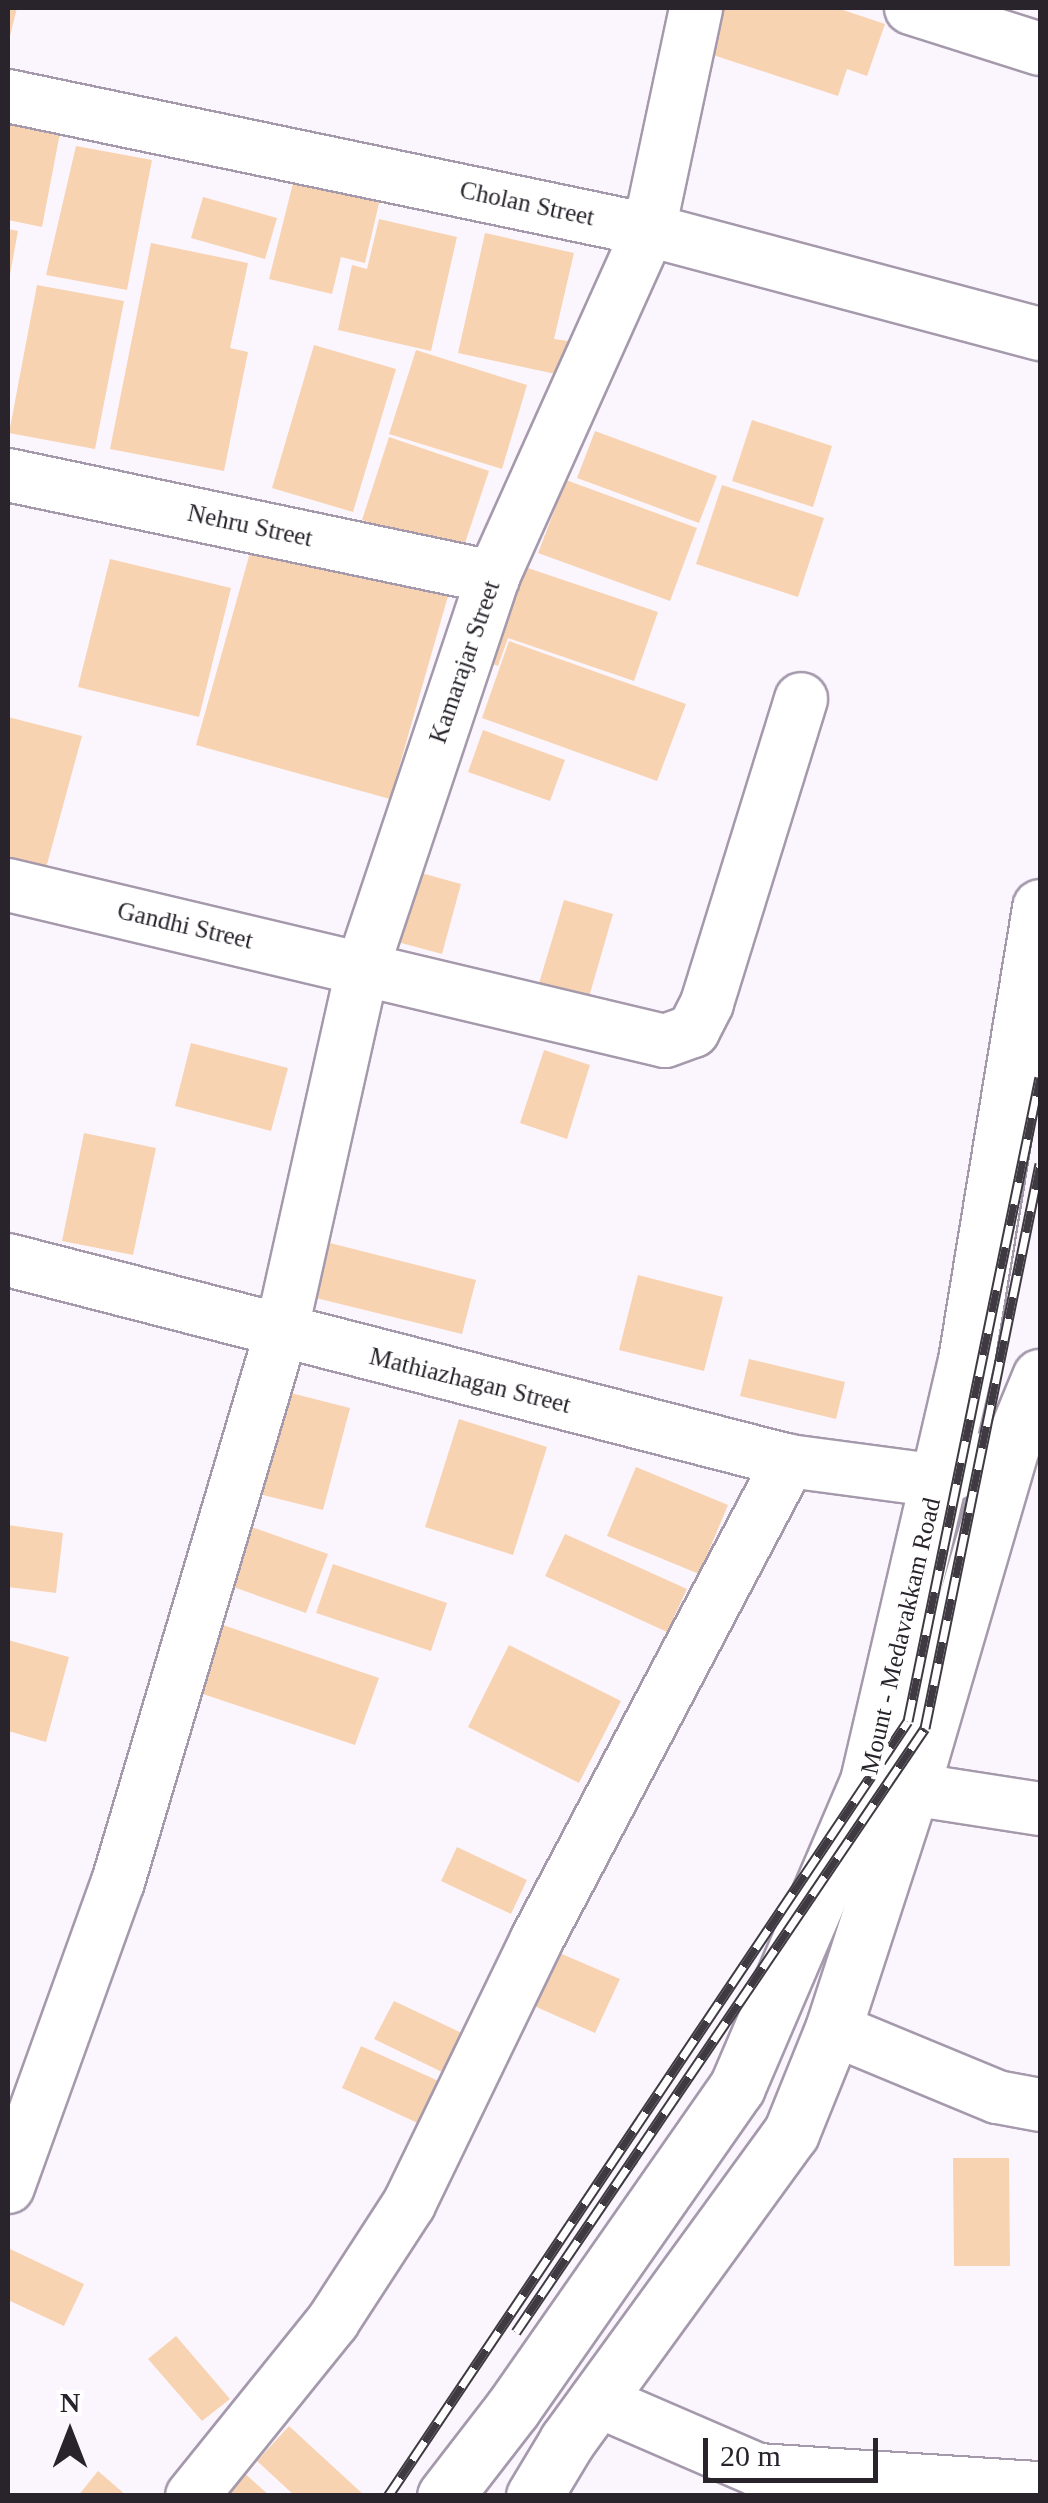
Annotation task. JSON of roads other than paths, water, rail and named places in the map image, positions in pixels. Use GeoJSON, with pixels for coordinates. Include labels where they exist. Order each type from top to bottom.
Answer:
{"type":"FeatureCollection","features":[{"type":"Feature","properties":{"kind":"main road","name":"Mount - Medavakkam Road"},"geometry":{"type":"LineString","coordinates":[[446,2496],[513,2408],[737,2087],[868,1781],[966,1360],[1040,907]]}},
{"type":"Feature","properties":{"kind":"main road","name":"Mount - Medavakkam Road"},"geometry":{"type":"LineString","coordinates":[[534,2496],[596,2400],[792,2134],[833,2030],[912,1789],[1012,1447],[1040,1377]]}},
{"type":"Feature","properties":{"kind":"street","name":"Kamarajar Street"},"geometry":{"type":"LineString","coordinates":[[8,2187],[118,1882],[280,1333],[363,966],[493,578],[649,230],[696,8]]}},
{"type":"Feature","properties":{"kind":"street"},"geometry":{"type":"LineString","coordinates":[[911,8],[1040,48]]}},
{"type":"Feature","properties":{"kind":"street","name":"Cholan Street"},"geometry":{"type":"LineString","coordinates":[[8,96],[649,230],[1040,334]]}},
{"type":"Feature","properties":{"kind":"street","name":"Nehru Street"},"geometry":{"type":"LineString","coordinates":[[8,474],[493,578]]}},
{"type":"Feature","properties":{"kind":"street","name":"Gandhi Street"},"geometry":{"type":"LineString","coordinates":[[8,886],[363,966],[619,1033],[665,1040],[693,1031],[708,1003],[801,699]]}},
{"type":"Feature","properties":{"kind":"street","name":"Mathiazhagan Street"},"geometry":{"type":"LineString","coordinates":[[8,1260],[788,1461],[938,1480]]}},
{"type":"Feature","properties":{"kind":"street"},"geometry":{"type":"LineString","coordinates":[[938,1480],[1012,1447]]}},
{"type":"Feature","properties":{"kind":"street"},"geometry":{"type":"LineString","coordinates":[[192,2496],[334,2321],[409,2204],[536,1941],[788,1461]]}},
{"type":"Feature","properties":{"kind":"street"},"geometry":{"type":"LineString","coordinates":[[912,1789],[1040,1809]]}},
{"type":"Feature","properties":{"kind":"street"},"geometry":{"type":"LineString","coordinates":[[833,2030],[997,2097],[1040,2105]]}},
{"type":"Feature","properties":{"kind":"street"},"geometry":{"type":"LineString","coordinates":[[596,2400],[758,2470],[1040,2488]]}},
{"type":"Feature","properties":{"kind":"railway"},"geometry":{"type":"LineString","coordinates":[[388,2496],[908,1721],[1040,1077]]}},
{"type":"Feature","properties":{"kind":"railway"},"geometry":{"type":"LineString","coordinates":[[516,2332],[925,1728],[1040,1164]]}}]}
